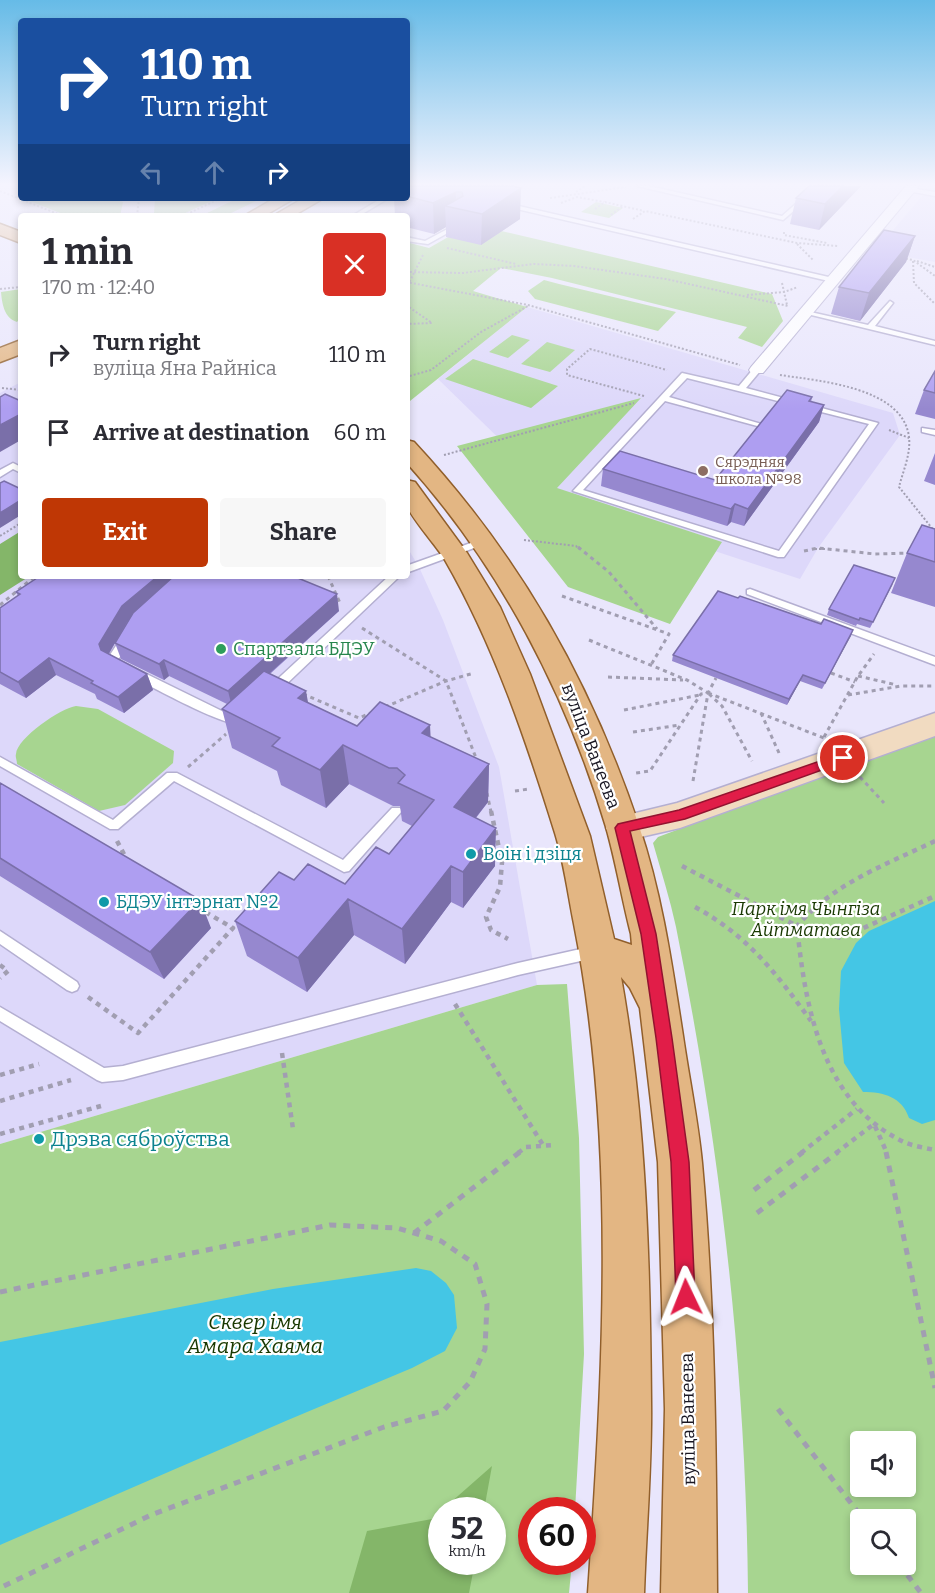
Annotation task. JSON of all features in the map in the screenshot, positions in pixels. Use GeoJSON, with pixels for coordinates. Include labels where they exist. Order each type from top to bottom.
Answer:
{"type":"FeatureCollection","features":[{"type":"Feature","properties":{"kind":"main road"},"geometry":{"type":"LineString","coordinates":[[0,339],[18,330]]}},
{"type":"Feature","properties":{"kind":"main road"},"geometry":{"type":"LineString","coordinates":[[0,356],[18,347]]}},
{"type":"Feature","properties":{"kind":"main road","name":"вуліца Ванеева"},"geometry":{"type":"LineString","coordinates":[[410,451],[445,490],[468,547],[486,607],[515,674],[573,836],[598,952],[610,1026],[623,1161],[626,1404],[616,1593]]}},
{"type":"Feature","properties":{"kind":"main road","name":"вуліца Ванеева"},"geometry":{"type":"LineString","coordinates":[[410,491],[522,599],[560,668],[605,778],[622,828],[649,934],[680,1162],[690,1410],[689,1593]]}},
{"type":"Feature","properties":{"kind":"main road"},"geometry":{"type":"LineString","coordinates":[[573,836],[622,828]]}},
{"type":"Feature","properties":{"kind":"main road"},"geometry":{"type":"LineString","coordinates":[[598,952],[621,956],[633,961],[642,970],[661,1018]]}},
{"type":"Feature","properties":{"kind":"street"},"geometry":{"type":"LineString","coordinates":[[757,370],[850,260]]}},
{"type":"Feature","properties":{"kind":"street"},"geometry":{"type":"LineString","coordinates":[[622,828],[680,815],[935,724]]}},
{"type":"Feature","properties":{"kind":"lane"},"geometry":{"type":"LineString","coordinates":[[745,260],[833,280]]}},
{"type":"Feature","properties":{"kind":"lane"},"geometry":{"type":"LineString","coordinates":[[870,327],[890,303]]}},
{"type":"Feature","properties":{"kind":"lane"},"geometry":{"type":"LineString","coordinates":[[807,312],[935,342]]}},
{"type":"Feature","properties":{"kind":"lane"},"geometry":{"type":"LineString","coordinates":[[741,389],[757,370]]}},
{"type":"Feature","properties":{"kind":"lane"},"geometry":{"type":"LineString","coordinates":[[685,375],[874,423],[781,555],[577,491],[685,375]]}},
{"type":"Feature","properties":{"kind":"lane"},"geometry":{"type":"LineString","coordinates":[[663,398],[761,425]]}},
{"type":"Feature","properties":{"kind":"lane"},"geometry":{"type":"LineString","coordinates":[[925,430],[935,433]]}},
{"type":"Feature","properties":{"kind":"lane"},"geometry":{"type":"LineString","coordinates":[[0,474],[13,466],[18,468]]}},
{"type":"Feature","properties":{"kind":"lane"},"geometry":{"type":"LineString","coordinates":[[410,569],[468,547]]}},
{"type":"Feature","properties":{"kind":"lane"},"geometry":{"type":"LineString","coordinates":[[264,699],[392,579]]}},
{"type":"Feature","properties":{"kind":"lane"},"geometry":{"type":"LineString","coordinates":[[750,592],[935,661]]}},
{"type":"Feature","properties":{"kind":"lane"},"geometry":{"type":"LineString","coordinates":[[133,627],[112,660],[222,716],[240,722],[248,714]]}},
{"type":"Feature","properties":{"kind":"lane"},"geometry":{"type":"LineString","coordinates":[[0,761],[114,826],[171,776],[344,867],[362,857],[396,811]]}},
{"type":"Feature","properties":{"kind":"lane"},"geometry":{"type":"LineString","coordinates":[[0,937],[72,986]]}},
{"type":"Feature","properties":{"kind":"lane"},"geometry":{"type":"LineString","coordinates":[[0,1013],[102,1075],[123,1073],[518,969],[598,952]]}},
{"type":"Feature","properties":{"kind":"path"},"geometry":{"type":"LineString","coordinates":[[421,260],[411,282],[528,305],[757,370],[818,381],[861,393],[897,409],[906,424],[910,438],[899,487],[935,532]]}},
{"type":"Feature","properties":{"kind":"path"},"geometry":{"type":"LineString","coordinates":[[500,260],[516,264],[544,264],[663,277],[807,312]]}},
{"type":"Feature","properties":{"kind":"path"},"geometry":{"type":"LineString","coordinates":[[914,260],[935,276]]}},
{"type":"Feature","properties":{"kind":"path"},"geometry":{"type":"LineString","coordinates":[[914,260],[914,283],[935,304]]}},
{"type":"Feature","properties":{"kind":"path"},"geometry":{"type":"LineString","coordinates":[[915,260],[935,266]]}},
{"type":"Feature","properties":{"kind":"path"},"geometry":{"type":"LineString","coordinates":[[410,272],[467,273],[508,268],[516,264]]}},
{"type":"Feature","properties":{"kind":"path"},"geometry":{"type":"LineString","coordinates":[[782,280],[787,306]]}},
{"type":"Feature","properties":{"kind":"path"},"geometry":{"type":"LineString","coordinates":[[741,295],[784,292],[806,283]]}},
{"type":"Feature","properties":{"kind":"path"},"geometry":{"type":"LineString","coordinates":[[0,289],[18,287]]}},
{"type":"Feature","properties":{"kind":"path"},"geometry":{"type":"LineString","coordinates":[[410,376],[431,370],[481,332],[528,305]]}},
{"type":"Feature","properties":{"kind":"path"},"geometry":{"type":"LineString","coordinates":[[410,308],[432,323],[410,324]]}},
{"type":"Feature","properties":{"kind":"path"},"geometry":{"type":"LineString","coordinates":[[444,455],[652,399],[567,375],[567,369],[590,349],[685,375]]}},
{"type":"Feature","properties":{"kind":"path"},"geometry":{"type":"LineString","coordinates":[[2,388],[18,390]]}},
{"type":"Feature","properties":{"kind":"path"},"geometry":{"type":"LineString","coordinates":[[874,423],[918,440]]}},
{"type":"Feature","properties":{"kind":"path"},"geometry":{"type":"LineString","coordinates":[[0,536],[18,525]]}},
{"type":"Feature","properties":{"kind":"path"},"geometry":{"type":"LineString","coordinates":[[0,528],[8,531]]}},
{"type":"Feature","properties":{"kind":"path"},"geometry":{"type":"LineString","coordinates":[[524,540],[576,546],[609,572],[657,629]]}},
{"type":"Feature","properties":{"kind":"path"},"geometry":{"type":"LineString","coordinates":[[781,555],[818,548],[875,554],[918,553]]}},
{"type":"Feature","properties":{"kind":"path"},"geometry":{"type":"LineString","coordinates":[[0,605],[33,579]]}},
{"type":"Feature","properties":{"kind":"path"},"geometry":{"type":"LineString","coordinates":[[329,579],[348,619],[446,681],[480,769]]}},
{"type":"Feature","properties":{"kind":"path"},"geometry":{"type":"LineString","coordinates":[[562,596],[669,634],[651,665]]}},
{"type":"Feature","properties":{"kind":"path"},"geometry":{"type":"LineString","coordinates":[[589,640],[687,680],[708,693],[824,738],[858,676],[884,641]]}},
{"type":"Feature","properties":{"kind":"path"},"geometry":{"type":"LineString","coordinates":[[280,683],[358,718],[446,681],[474,673]]}},
{"type":"Feature","properties":{"kind":"path"},"geometry":{"type":"LineString","coordinates":[[831,673],[855,682]]}},
{"type":"Feature","properties":{"kind":"path"},"geometry":{"type":"LineString","coordinates":[[858,676],[901,686]]}},
{"type":"Feature","properties":{"kind":"path"},"geometry":{"type":"LineString","coordinates":[[608,677],[687,680]]}},
{"type":"Feature","properties":{"kind":"path"},"geometry":{"type":"LineString","coordinates":[[693,781],[708,693],[716,678]]}},
{"type":"Feature","properties":{"kind":"path"},"geometry":{"type":"LineString","coordinates":[[848,696],[901,686],[935,686]]}},
{"type":"Feature","properties":{"kind":"path"},"geometry":{"type":"LineString","coordinates":[[624,710],[708,693]]}},
{"type":"Feature","properties":{"kind":"path"},"geometry":{"type":"LineString","coordinates":[[708,693],[722,706],[752,761]]}},
{"type":"Feature","properties":{"kind":"path"},"geometry":{"type":"LineString","coordinates":[[636,773],[650,771],[701,694]]}},
{"type":"Feature","properties":{"kind":"path"},"geometry":{"type":"LineString","coordinates":[[760,713],[778,753]]}},
{"type":"Feature","properties":{"kind":"path"},"geometry":{"type":"LineString","coordinates":[[633,732],[681,724]]}},
{"type":"Feature","properties":{"kind":"path"},"geometry":{"type":"LineString","coordinates":[[186,769],[220,739]]}},
{"type":"Feature","properties":{"kind":"path"},"geometry":{"type":"LineString","coordinates":[[865,782],[884,803]]}},
{"type":"Feature","properties":{"kind":"path"},"geometry":{"type":"LineString","coordinates":[[515,791],[532,789]]}},
{"type":"Feature","properties":{"kind":"path"},"geometry":{"type":"LineString","coordinates":[[487,790],[502,862],[500,887],[486,917],[491,930],[507,939]]}},
{"type":"Feature","properties":{"kind":"path"},"geometry":{"type":"LineString","coordinates":[[113,832],[127,860]]}},
{"type":"Feature","properties":{"kind":"path"},"geometry":{"type":"LineString","coordinates":[[935,841],[834,891],[808,911],[797,926],[803,981],[813,1024],[836,1080],[857,1109],[874,1124],[902,1143],[935,1150]]}},
{"type":"Feature","properties":{"kind":"path"},"geometry":{"type":"LineString","coordinates":[[682,866],[797,926],[841,938],[935,896]]}},
{"type":"Feature","properties":{"kind":"path"},"geometry":{"type":"LineString","coordinates":[[196,906],[233,928]]}},
{"type":"Feature","properties":{"kind":"path"},"geometry":{"type":"LineString","coordinates":[[695,907],[724,923],[743,938],[778,977],[813,1024]]}},
{"type":"Feature","properties":{"kind":"path"},"geometry":{"type":"LineString","coordinates":[[99,1004],[138,1033],[233,928],[243,922]]}},
{"type":"Feature","properties":{"kind":"path"},"geometry":{"type":"LineString","coordinates":[[0,965],[8,971],[0,978]]}},
{"type":"Feature","properties":{"kind":"path"},"geometry":{"type":"LineString","coordinates":[[455,1004],[543,1145]]}},
{"type":"Feature","properties":{"kind":"path"},"geometry":{"type":"LineString","coordinates":[[282,1053],[293,1129]]}},
{"type":"Feature","properties":{"kind":"path"},"geometry":{"type":"LineString","coordinates":[[0,1075],[39,1064]]}},
{"type":"Feature","properties":{"kind":"path"},"geometry":{"type":"LineString","coordinates":[[0,1101],[66,1083]]}},
{"type":"Feature","properties":{"kind":"path"},"geometry":{"type":"LineString","coordinates":[[0,1134],[101,1106]]}},
{"type":"Feature","properties":{"kind":"path"},"geometry":{"type":"LineString","coordinates":[[754,1190],[857,1109]]}},
{"type":"Feature","properties":{"kind":"path"},"geometry":{"type":"LineString","coordinates":[[757,1213],[874,1124]]}},
{"type":"Feature","properties":{"kind":"path"},"geometry":{"type":"LineString","coordinates":[[874,1124],[887,1153],[935,1388]]}},
{"type":"Feature","properties":{"kind":"path"},"geometry":{"type":"LineString","coordinates":[[414,1233],[526,1147],[554,1145]]}},
{"type":"Feature","properties":{"kind":"path"},"geometry":{"type":"LineString","coordinates":[[0,1292],[330,1225],[397,1228],[441,1241],[476,1264],[487,1304],[485,1349],[470,1382],[443,1411],[384,1427],[151,1515],[0,1588]]}},
{"type":"Feature","properties":{"kind":"path"},"geometry":{"type":"LineString","coordinates":[[778,1410],[855,1509]]}},
{"type":"Feature","properties":{"kind":"path"},"geometry":{"type":"LineString","coordinates":[[907,1575],[921,1593]]}},
{"type":"Feature","properties":{"kind":"shaded area","name":"Сярэдняя школа №98"},"geometry":{"type":"Polygon","coordinates":[[[527,307],[893,413],[900,435],[818,548],[800,579],[563,501],[438,379],[527,307]]]}},
{"type":"Feature","properties":{"kind":"shaded area"},"geometry":{"type":"Polygon","coordinates":[[[18,384],[18,579],[410,579],[410,552],[443,620],[499,767],[537,985],[0,1144],[0,393],[18,384]]]}},
{"type":"Feature","properties":{"kind":"green space"},"geometry":{"type":"Polygon","coordinates":[[[410,260],[627,260],[772,294],[783,321],[762,347],[738,338],[747,327],[552,278],[501,268],[473,291],[527,307],[410,401],[410,260]]]}},
{"type":"Feature","properties":{"kind":"green space"},"geometry":{"type":"Polygon","coordinates":[[[544,280],[676,312],[658,331],[535,299],[528,291],[544,280]]]}},
{"type":"Feature","properties":{"kind":"green space"},"geometry":{"type":"Polygon","coordinates":[[[18,289],[17,322],[6,314],[1,292],[18,289]]]}},
{"type":"Feature","properties":{"kind":"green space"},"geometry":{"type":"Polygon","coordinates":[[[512,335],[530,340],[508,358],[489,352],[512,335]]]}},
{"type":"Feature","properties":{"kind":"green space"},"geometry":{"type":"Polygon","coordinates":[[[547,342],[575,350],[550,372],[521,364],[547,342]]]}},
{"type":"Feature","properties":{"kind":"green space"},"geometry":{"type":"Polygon","coordinates":[[[473,359],[558,386],[531,408],[445,379],[473,359]]]}},
{"type":"Feature","properties":{"kind":"green space"},"geometry":{"type":"Polygon","coordinates":[[[641,398],[557,488],[722,542],[670,624],[568,587],[457,446],[641,398]]]}},
{"type":"Feature","properties":{"kind":"green space"},"geometry":{"type":"Polygon","coordinates":[[[18,533],[18,579],[25,579],[0,595],[0,544],[18,533]]]}},
{"type":"Feature","properties":{"kind":"green space"},"geometry":{"type":"Polygon","coordinates":[[[76,706],[98,709],[174,751],[173,763],[125,805],[99,811],[17,764],[18,747],[31,732],[60,712],[76,706]]]}},
{"type":"Feature","properties":{"kind":"green space","name":"Парк імя Чынгіза Айтматава"},"geometry":{"type":"Polygon","coordinates":[[[935,733],[935,1593],[748,1593],[742,1425],[728,1258],[718,1175],[692,1009],[674,916],[653,843],[658,837],[935,733]]]}},
{"type":"Feature","properties":{"kind":"green space","name":"Сквер імя Амара Хаяма"},"geometry":{"type":"Polygon","coordinates":[[[567,984],[579,1138],[584,1354],[576,1497],[518,1497],[518,1575],[571,1575],[569,1593],[0,1593],[0,1144],[537,985],[567,984]]]}},
{"type":"Feature","properties":{"kind":"green space"},"geometry":{"type":"Polygon","coordinates":[[[492,1466],[486,1497],[457,1497],[492,1466]]]}},
{"type":"Feature","properties":{"kind":"green space"},"geometry":{"type":"Polygon","coordinates":[[[428,1520],[428,1575],[472,1575],[469,1593],[349,1593],[367,1531],[428,1520]]]}},
{"type":"Feature","properties":{"kind":"water"},"geometry":{"type":"Polygon","coordinates":[[[935,901],[935,1120],[922,1124],[909,1118],[902,1105],[891,1097],[863,1092],[844,1063],[839,1009],[841,971],[856,943],[869,931],[935,901]]]}},
{"type":"Feature","properties":{"kind":"water"},"geometry":{"type":"Polygon","coordinates":[[[416,1268],[431,1271],[446,1283],[454,1295],[457,1328],[445,1351],[412,1368],[0,1545],[0,1342],[273,1289],[416,1268]]]}},
{"type":"Feature","properties":{"kind":"building"},"geometry":{"type":"Polygon","coordinates":[[[860,260],[895,260],[869,293],[839,287],[860,260]]]}},
{"type":"Feature","properties":{"kind":"building"},"geometry":{"type":"Polygon","coordinates":[[[935,371],[935,393],[924,390],[935,371]]]}},
{"type":"Feature","properties":{"kind":"building"},"geometry":{"type":"Polygon","coordinates":[[[787,390],[812,397],[809,401],[824,405],[748,509],[735,504],[731,509],[603,469],[620,451],[715,480],[787,390]]]}},
{"type":"Feature","properties":{"kind":"building"},"geometry":{"type":"Polygon","coordinates":[[[5,394],[18,400],[18,416],[0,425],[0,397],[5,394]]]}},
{"type":"Feature","properties":{"kind":"building"},"geometry":{"type":"Polygon","coordinates":[[[4,481],[18,488],[18,502],[0,513],[0,483],[4,481]]]}},
{"type":"Feature","properties":{"kind":"building"},"geometry":{"type":"Polygon","coordinates":[[[922,525],[935,529],[935,562],[907,553],[922,525]]]}},
{"type":"Feature","properties":{"kind":"building"},"geometry":{"type":"Polygon","coordinates":[[[854,565],[895,578],[873,622],[860,618],[859,620],[829,609],[854,565]]]}},
{"type":"Feature","properties":{"kind":"building"},"geometry":{"type":"Polygon","coordinates":[[[36,579],[154,579],[122,606],[99,644],[101,650],[147,674],[118,697],[49,658],[18,682],[0,672],[0,608],[20,594],[16,592],[36,579]]]}},
{"type":"Feature","properties":{"kind":"building","name":"Спартзала БДЭУ"},"geometry":{"type":"Polygon","coordinates":[[[171,579],[300,579],[337,594],[228,691],[164,660],[159,664],[115,643],[133,613],[171,579]]]}},
{"type":"Feature","properties":{"kind":"building"},"geometry":{"type":"Polygon","coordinates":[[[718,591],[738,598],[740,596],[821,624],[824,619],[853,630],[825,683],[803,675],[789,699],[673,655],[718,591]]]}},
{"type":"Feature","properties":{"kind":"building"},"geometry":{"type":"Polygon","coordinates":[[[264,671],[306,691],[298,698],[357,726],[380,702],[430,725],[422,733],[489,764],[454,807],[496,828],[463,872],[451,866],[402,929],[348,899],[298,958],[235,921],[279,872],[294,880],[308,864],[345,884],[376,847],[389,854],[434,800],[398,783],[405,775],[397,768],[389,768],[343,745],[320,770],[272,746],[280,738],[222,709],[264,671]]]}},
{"type":"Feature","properties":{"kind":"building","name":"БДЭУ інтэрнат №2"},"geometry":{"type":"Polygon","coordinates":[[[0,783],[200,900],[150,952],[0,858],[0,783]]]}},
{"type":"Feature","properties":{"kind":"place","name":"Сярэдняя школа №98"},"geometry":{"type":"Point","coordinates":[703,471]}},
{"type":"Feature","properties":{"kind":"place","name":"Спартзала БДЭУ"},"geometry":{"type":"Point","coordinates":[221,649]}},
{"type":"Feature","properties":{"kind":"place","name":"Воін і дзіця"},"geometry":{"type":"Point","coordinates":[471,854]}},
{"type":"Feature","properties":{"kind":"place","name":"БДЭУ інтэрнат №2"},"geometry":{"type":"Point","coordinates":[104,902]}},
{"type":"Feature","properties":{"kind":"place","name":"Дрэва сяброўства"},"geometry":{"type":"Point","coordinates":[39,1139]}},
{"type":"Feature","properties":{"kind":"route"},"geometry":{"type":"LineString","coordinates":[[686,1297],[680,1162],[664,1038],[649,934],[622,828],[680,815],[843,758]]}}]}
